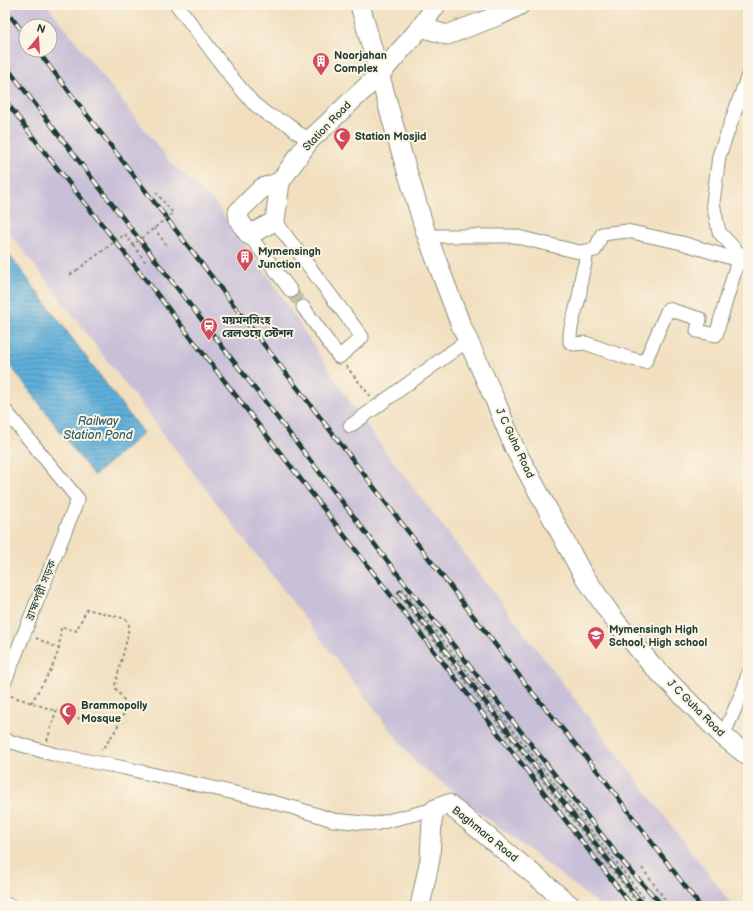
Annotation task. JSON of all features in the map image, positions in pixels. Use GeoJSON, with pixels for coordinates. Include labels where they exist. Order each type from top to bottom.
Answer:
{"type":"FeatureCollection","features":[{"type":"Feature","properties":{"kind":"street"},"geometry":{"type":"LineString","coordinates":[[177,5],[232,78],[253,103],[268,115],[288,124],[309,141]]}},
{"type":"Feature","properties":{"kind":"street","name":"J C Guha Road"},"geometry":{"type":"LineString","coordinates":[[360,5],[400,148],[428,236],[460,323],[495,400],[514,447],[582,573],[613,618],[651,664],[723,736],[748,756]]}},
{"type":"Feature","properties":{"kind":"street","name":"Station Road"},"geometry":{"type":"LineString","coordinates":[[275,221],[280,182],[309,141],[380,74],[421,27],[436,5]]}},
{"type":"Feature","properties":{"kind":"street"},"geometry":{"type":"LineString","coordinates":[[421,27],[447,35],[500,15],[520,5]]}},
{"type":"Feature","properties":{"kind":"street"},"geometry":{"type":"LineString","coordinates":[[744,262],[719,232],[713,203],[719,156],[746,87],[748,75]]}},
{"type":"Feature","properties":{"kind":"street"},"geometry":{"type":"LineString","coordinates":[[280,182],[262,188],[238,212],[239,220],[249,235],[291,291]]}},
{"type":"Feature","properties":{"kind":"street"},"geometry":{"type":"LineString","coordinates":[[249,235],[275,221],[362,337],[339,357],[303,307]]}},
{"type":"Feature","properties":{"kind":"street"},"geometry":{"type":"LineString","coordinates":[[428,236],[514,236],[579,252],[595,250],[602,234],[627,231],[682,243],[744,262]]}},
{"type":"Feature","properties":{"kind":"street"},"geometry":{"type":"LineString","coordinates":[[586,251],[586,263],[582,274],[580,296],[575,309],[570,332],[570,342],[574,344],[585,343],[628,358],[645,362],[668,309],[700,319],[697,331],[716,335],[725,308],[744,262]]}},
{"type":"Feature","properties":{"kind":"street"},"geometry":{"type":"LineString","coordinates":[[350,426],[468,340]]}},
{"type":"Feature","properties":{"kind":"street","name":"ব্রাহ্মপল্লী সড়ক"},"geometry":{"type":"LineString","coordinates":[[5,410],[78,499],[24,633],[11,650],[5,681]]}},
{"type":"Feature","properties":{"kind":"street"},"geometry":{"type":"LineString","coordinates":[[723,736],[744,688],[748,674]]}},
{"type":"Feature","properties":{"kind":"street"},"geometry":{"type":"LineString","coordinates":[[5,740],[56,755],[128,769],[262,799],[333,820],[375,824],[435,809]]}},
{"type":"Feature","properties":{"kind":"street","name":"Baghmara Road"},"geometry":{"type":"LineString","coordinates":[[420,906],[430,858],[432,821],[435,809],[448,804],[571,906]]}},
{"type":"Feature","properties":{"kind":"street"},"geometry":{"type":"LineString","coordinates":[[5,904],[11,906]]}},
{"type":"Feature","properties":{"kind":"path"},"geometry":{"type":"LineString","coordinates":[[133,245],[173,213],[156,192]]}},
{"type":"Feature","properties":{"kind":"path"},"geometry":{"type":"LineString","coordinates":[[154,228],[168,247]]}},
{"type":"Feature","properties":{"kind":"path"},"geometry":{"type":"LineString","coordinates":[[70,275],[125,234],[147,264]]}},
{"type":"Feature","properties":{"kind":"path"},"geometry":{"type":"LineString","coordinates":[[339,357],[377,406]]}},
{"type":"Feature","properties":{"kind":"path"},"geometry":{"type":"LineString","coordinates":[[402,588],[650,906]]}},
{"type":"Feature","properties":{"kind":"path"},"geometry":{"type":"LineString","coordinates":[[396,592],[640,906]]}},
{"type":"Feature","properties":{"kind":"path"},"geometry":{"type":"LineString","coordinates":[[31,703],[51,670],[59,649],[61,627],[76,631],[87,609],[126,619],[129,625],[115,685],[116,689],[127,704],[124,716],[119,726],[90,762]]}},
{"type":"Feature","properties":{"kind":"path"},"geometry":{"type":"LineString","coordinates":[[24,633],[59,649]]}},
{"type":"Feature","properties":{"kind":"path"},"geometry":{"type":"LineString","coordinates":[[5,694],[84,720]]}},
{"type":"Feature","properties":{"kind":"path"},"geometry":{"type":"LineString","coordinates":[[44,751],[56,712]]}},
{"type":"Feature","properties":{"kind":"path"},"geometry":{"type":"LineString","coordinates":[[642,868],[670,906]]}},
{"type":"Feature","properties":{"kind":"shaded area"},"geometry":{"type":"Polygon","coordinates":[[[5,5],[47,5],[57,18],[18,18],[18,58],[58,58],[58,19],[171,163],[215,203],[270,279],[356,411],[380,444],[733,906],[601,906],[415,762],[5,227],[5,5]]]}},
{"type":"Feature","properties":{"kind":"water","name":"Railway Station Pond"},"geometry":{"type":"Polygon","coordinates":[[[5,249],[143,433],[94,476],[5,358],[5,249]]]}},
{"type":"Feature","properties":{"kind":"tunnel"},"geometry":{"type":"LineString","coordinates":[[291,291],[303,307]]}},
{"type":"Feature","properties":{"kind":"railway"},"geometry":{"type":"LineString","coordinates":[[5,9],[18,26]]}},
{"type":"Feature","properties":{"kind":"railway"},"geometry":{"type":"LineString","coordinates":[[43,58],[531,691],[604,779],[700,906]]}},
{"type":"Feature","properties":{"kind":"railway"},"geometry":{"type":"LineString","coordinates":[[5,65],[382,554],[627,867],[663,906]]}},
{"type":"Feature","properties":{"kind":"railway"},"geometry":{"type":"LineString","coordinates":[[5,100],[632,906]]}},
{"type":"Feature","properties":{"kind":"railway"},"geometry":{"type":"LineString","coordinates":[[400,592],[644,906]]}},
{"type":"Feature","properties":{"kind":"place","name":"Noorjahan Complex"},"geometry":{"type":"Point","coordinates":[321,76]}},
{"type":"Feature","properties":{"kind":"place","name":"Station Mosjid"},"geometry":{"type":"Point","coordinates":[342,151]}},
{"type":"Feature","properties":{"kind":"place","name":"Mymensingh Junction"},"geometry":{"type":"Point","coordinates":[245,272]}},
{"type":"Feature","properties":{"kind":"place","name":"ময়মনসিংহ রেলওয়ে স্টেশন"},"geometry":{"type":"Point","coordinates":[209,341]}},
{"type":"Feature","properties":{"kind":"place","name":"Mymensingh High School, High school"},"geometry":{"type":"Point","coordinates":[596,650]}},
{"type":"Feature","properties":{"kind":"place","name":"Brammopolly Mosque"},"geometry":{"type":"Point","coordinates":[68,726]}}]}
